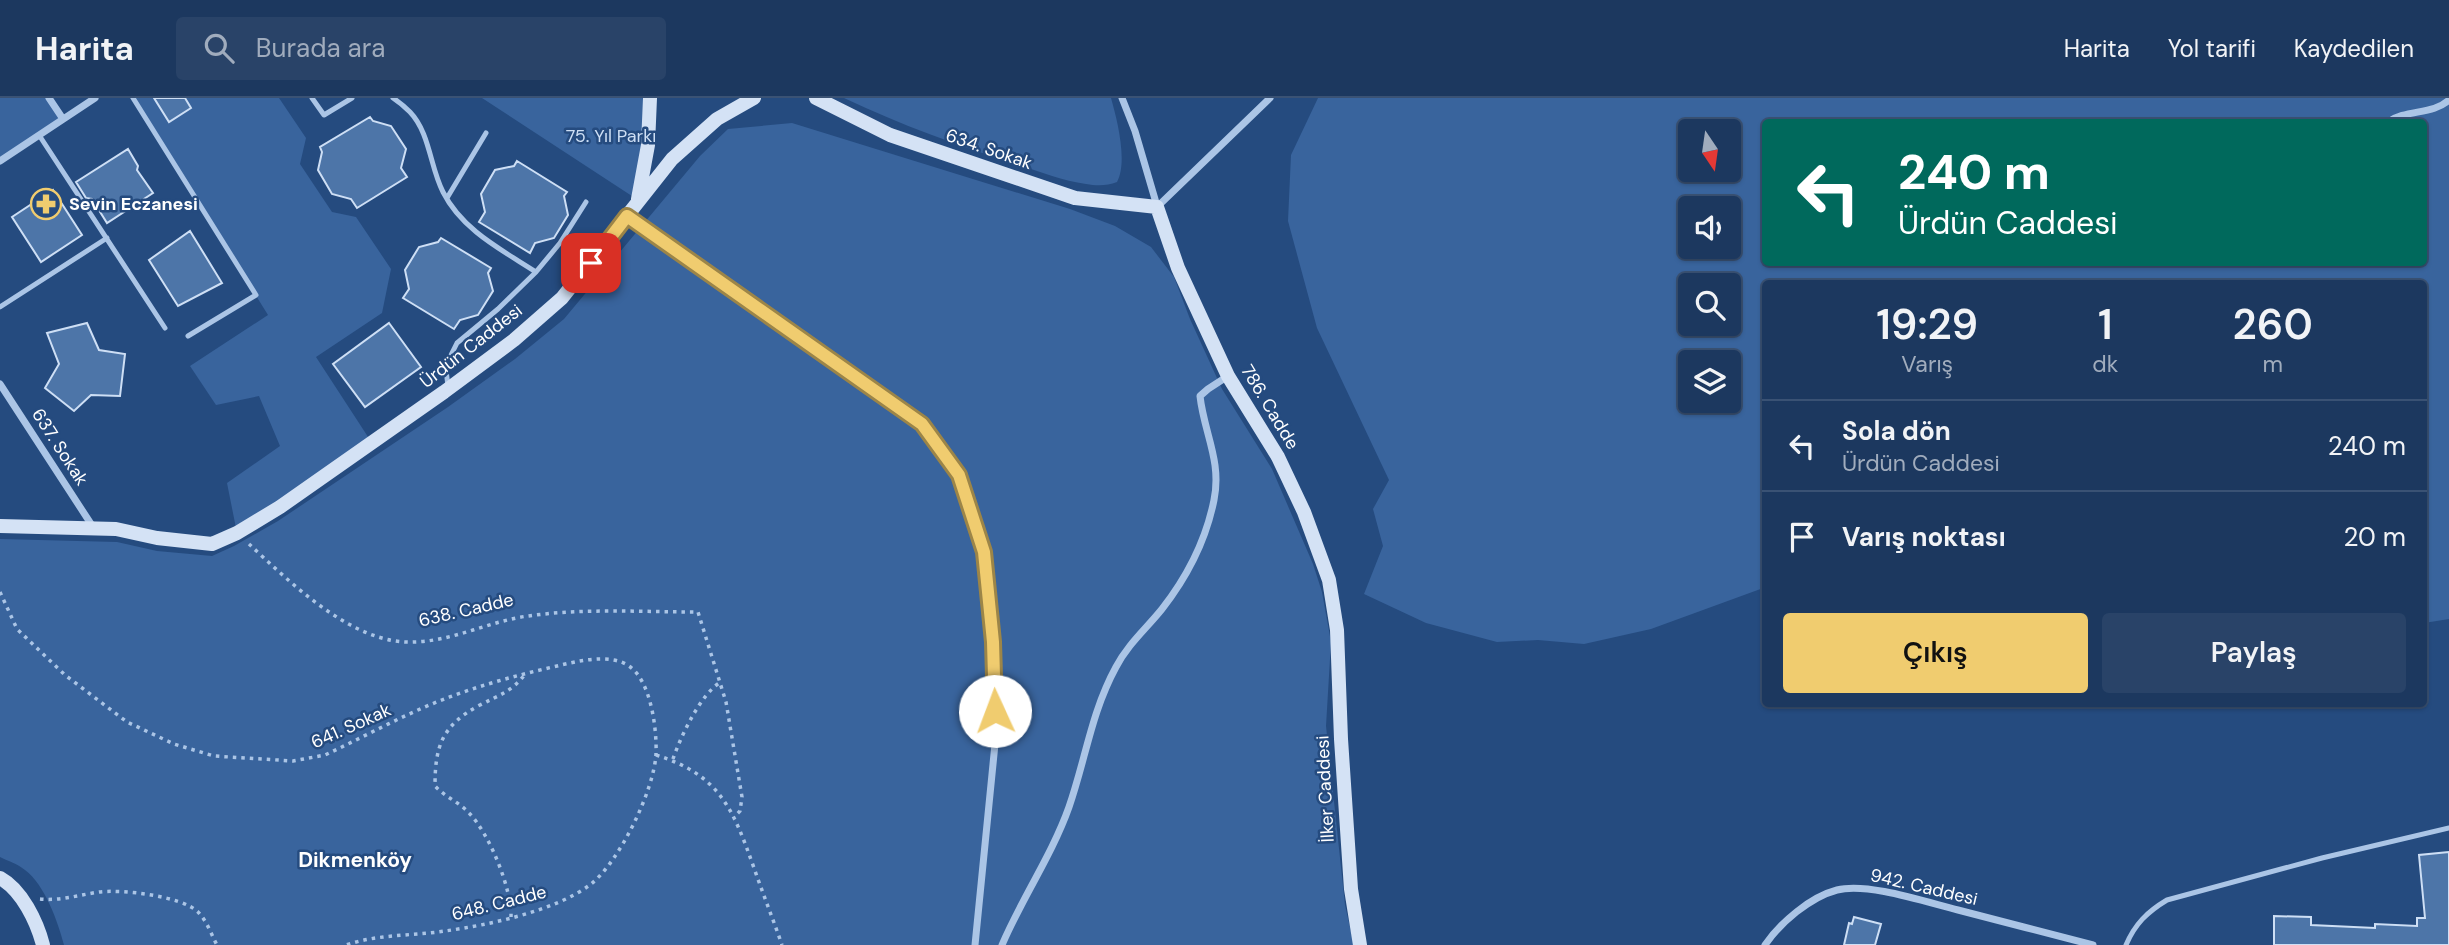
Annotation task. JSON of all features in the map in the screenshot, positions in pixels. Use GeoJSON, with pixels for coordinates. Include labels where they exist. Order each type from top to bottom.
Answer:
{"type":"FeatureCollection","features":[{"type":"Feature","properties":{"kind":"main road","name":"Ürdün Caddesi"},"geometry":{"type":"LineString","coordinates":[[93,528],[212,544],[237,533],[280,507],[514,340],[562,298],[608,243],[638,200],[648,145],[650,98]]}},
{"type":"Feature","properties":{"kind":"main road"},"geometry":{"type":"LineString","coordinates":[[638,200],[672,159],[695,137],[718,118],[754,98]]}},
{"type":"Feature","properties":{"kind":"main road","name":"634. Sokak"},"geometry":{"type":"LineString","coordinates":[[816,98],[890,135],[1074,198],[1157,207]]}},
{"type":"Feature","properties":{"kind":"main road","name":"786. Cadde"},"geometry":{"type":"LineString","coordinates":[[1157,207],[1178,268],[1228,376],[1278,457],[1304,512],[1329,580],[1337,630]]}},
{"type":"Feature","properties":{"kind":"main road"},"geometry":{"type":"LineString","coordinates":[[0,526],[93,528]]}},
{"type":"Feature","properties":{"kind":"main road","name":"İlker Caddesi"},"geometry":{"type":"LineString","coordinates":[[1337,630],[1350,878],[1360,945]]}},
{"type":"Feature","properties":{"kind":"main road"},"geometry":{"type":"LineString","coordinates":[[0,878],[9,883],[19,897],[40,933],[43,945]]}},
{"type":"Feature","properties":{"kind":"street"},"geometry":{"type":"LineString","coordinates":[[49,98],[63,119]]}},
{"type":"Feature","properties":{"kind":"street"},"geometry":{"type":"LineString","coordinates":[[0,161],[95,98]]}},
{"type":"Feature","properties":{"kind":"street"},"geometry":{"type":"LineString","coordinates":[[1122,98],[1135,131],[1157,207],[1270,98]]}},
{"type":"Feature","properties":{"kind":"street"},"geometry":{"type":"LineString","coordinates":[[2393,119],[2443,105],[2449,100]]}},
{"type":"Feature","properties":{"kind":"street"},"geometry":{"type":"LineString","coordinates":[[627,216],[922,424],[959,475],[984,552],[993,655],[996,734],[975,945]]}},
{"type":"Feature","properties":{"kind":"street"},"geometry":{"type":"LineString","coordinates":[[1002,945],[1021,902],[1052,848],[1069,806],[1098,702],[1133,639],[1182,583],[1195,558],[1213,503],[1217,479],[1200,396],[1228,376]]}},
{"type":"Feature","properties":{"kind":"street","name":"637. Sokak"},"geometry":{"type":"LineString","coordinates":[[0,384],[93,528]]}},
{"type":"Feature","properties":{"kind":"street","name":"942. Caddesi"},"geometry":{"type":"LineString","coordinates":[[1765,945],[1816,898],[1838,890],[1863,888],[2093,945]]}},
{"type":"Feature","properties":{"kind":"lane"},"geometry":{"type":"LineString","coordinates":[[133,98],[256,295],[188,336]]}},
{"type":"Feature","properties":{"kind":"lane"},"geometry":{"type":"LineString","coordinates":[[312,98],[324,115],[352,98]]}},
{"type":"Feature","properties":{"kind":"lane"},"geometry":{"type":"LineString","coordinates":[[393,98],[411,113],[418,124],[447,198],[459,216],[474,231],[536,272]]}},
{"type":"Feature","properties":{"kind":"lane"},"geometry":{"type":"LineString","coordinates":[[447,198],[486,133]]}},
{"type":"Feature","properties":{"kind":"lane"},"geometry":{"type":"LineString","coordinates":[[39,135],[165,328]]}},
{"type":"Feature","properties":{"kind":"lane"},"geometry":{"type":"LineString","coordinates":[[448,389],[446,370],[450,355],[457,344],[536,272],[560,243],[586,202]]}},
{"type":"Feature","properties":{"kind":"lane"},"geometry":{"type":"LineString","coordinates":[[0,307],[107,239]]}},
{"type":"Feature","properties":{"kind":"lane"},"geometry":{"type":"LineString","coordinates":[[2126,945],[2139,921],[2167,900],[2322,858],[2449,828]]}},
{"type":"Feature","properties":{"kind":"path","name":"638. Cadde"},"geometry":{"type":"LineString","coordinates":[[237,533],[304,594],[351,625],[388,640],[415,642],[467,632],[524,616],[563,612],[698,612],[721,682]]}},
{"type":"Feature","properties":{"kind":"path","name":"641. Sokak"},"geometry":{"type":"LineString","coordinates":[[0,592],[18,629],[65,675],[127,722],[174,744],[214,756],[309,760],[453,696],[526,673],[577,662],[607,659],[627,664],[638,673],[648,691],[656,755]]}},
{"type":"Feature","properties":{"kind":"path"},"geometry":{"type":"LineString","coordinates":[[511,917],[511,904],[505,883],[486,838],[472,815],[435,786],[435,764],[441,741],[451,724],[478,706],[516,687],[526,673]]}},
{"type":"Feature","properties":{"kind":"path"},"geometry":{"type":"LineString","coordinates":[[673,760],[679,743],[707,694],[721,682],[742,797],[740,811],[734,816]]}},
{"type":"Feature","properties":{"kind":"path"},"geometry":{"type":"LineString","coordinates":[[656,755],[673,760],[703,778],[715,789],[734,816],[782,945]]}},
{"type":"Feature","properties":{"kind":"path","name":"648. Cadde"},"geometry":{"type":"LineString","coordinates":[[346,945],[361,940],[446,931],[511,917],[555,905],[591,884],[616,856],[636,818],[656,755]]}},
{"type":"Feature","properties":{"kind":"path"},"geometry":{"type":"LineString","coordinates":[[19,897],[48,900],[126,891],[181,903],[197,911],[217,945]]}},
{"type":"Feature","properties":{"kind":"green space"},"geometry":{"type":"Polygon","coordinates":[[[0,98],[49,98],[63,119],[0,161],[0,98]]]}},
{"type":"Feature","properties":{"kind":"green space"},"geometry":{"type":"Polygon","coordinates":[[[133,98],[279,98],[306,138],[300,164],[332,212],[356,217],[391,269],[382,313],[316,357],[372,443],[237,533],[227,483],[280,446],[259,396],[216,405],[190,366],[268,315],[133,98]]]}},
{"type":"Feature","properties":{"kind":"green space","name":"75. Yıl Parkı"},"geometry":{"type":"Polygon","coordinates":[[[482,98],[650,98],[638,200],[482,98]]]}},
{"type":"Feature","properties":{"kind":"green space"},"geometry":{"type":"Polygon","coordinates":[[[844,98],[1111,98],[1122,152],[1120,174],[1117,182],[1102,185],[1060,179],[930,134],[844,98]]]}},
{"type":"Feature","properties":{"kind":"green space"},"geometry":{"type":"Polygon","coordinates":[[[1318,98],[2449,98],[2449,619],[2427,623],[2427,280],[1762,280],[1762,588],[1651,629],[1584,644],[1538,640],[1497,642],[1426,623],[1364,594],[1383,546],[1373,509],[1389,480],[1317,328],[1288,221],[1291,155],[1318,98]]]}},
{"type":"Feature","properties":{"kind":"green space"},"geometry":{"type":"Polygon","coordinates":[[[792,123],[1070,209],[1115,226],[1151,247],[1174,277],[1222,389],[1272,469],[1313,564],[1322,592],[1331,642],[1326,726],[1345,905],[1354,945],[64,945],[54,915],[39,885],[22,868],[0,857],[0,539],[117,542],[157,551],[212,556],[234,546],[278,521],[448,407],[515,359],[564,319],[700,156],[728,129],[792,123]]]}},
{"type":"Feature","properties":{"kind":"building"},"geometry":{"type":"Polygon","coordinates":[[[154,98],[185,98],[191,108],[169,122],[154,98]]]}},
{"type":"Feature","properties":{"kind":"building"},"geometry":{"type":"Polygon","coordinates":[[[370,117],[373,121],[391,126],[406,149],[401,168],[407,177],[357,208],[351,199],[332,194],[318,170],[322,152],[320,147],[370,117]]]}},
{"type":"Feature","properties":{"kind":"building"},"geometry":{"type":"Polygon","coordinates":[[[128,149],[138,166],[137,170],[153,193],[107,223],[92,199],[86,198],[76,182],[128,149]]]}},
{"type":"Feature","properties":{"kind":"building"},"geometry":{"type":"Polygon","coordinates":[[[517,161],[567,192],[564,196],[568,215],[554,238],[535,243],[530,253],[479,222],[485,212],[481,194],[495,170],[514,166],[517,161]]]}},
{"type":"Feature","properties":{"kind":"building"},"geometry":{"type":"Polygon","coordinates":[[[53,190],[82,235],[41,262],[12,217],[53,190]]]}},
{"type":"Feature","properties":{"kind":"building"},"geometry":{"type":"Polygon","coordinates":[[[190,231],[222,283],[178,306],[149,260],[190,231]]]}},
{"type":"Feature","properties":{"kind":"building"},"geometry":{"type":"Polygon","coordinates":[[[441,238],[491,268],[488,273],[493,291],[478,315],[460,320],[454,329],[403,298],[409,289],[405,270],[419,247],[438,242],[441,238]]]}},
{"type":"Feature","properties":{"kind":"building"},"geometry":{"type":"Polygon","coordinates":[[[87,323],[99,350],[125,354],[120,396],[91,395],[74,411],[45,388],[59,364],[47,333],[87,323]]]}},
{"type":"Feature","properties":{"kind":"building"},"geometry":{"type":"Polygon","coordinates":[[[389,323],[421,367],[365,407],[333,364],[389,323]]]}},
{"type":"Feature","properties":{"kind":"building"},"geometry":{"type":"Polygon","coordinates":[[[2449,852],[2449,945],[2274,945],[2274,916],[2311,917],[2311,925],[2375,928],[2375,924],[2417,926],[2417,918],[2425,918],[2419,855],[2449,852]]]}},
{"type":"Feature","properties":{"kind":"building"},"geometry":{"type":"Polygon","coordinates":[[[1854,917],[1881,924],[1875,945],[1844,945],[1849,923],[1852,924],[1854,917]]]}},
{"type":"Feature","properties":{"kind":"place","name":"Sevin Eczanesi"},"geometry":{"type":"Point","coordinates":[46,204]}},
{"type":"Feature","properties":{"kind":"district","name":"Dikmenköy"},"geometry":{"type":"Point","coordinates":[355,860]}},
{"type":"Feature","properties":{"kind":"route"},"geometry":{"type":"LineString","coordinates":[[591,263],[627,216],[922,424],[959,475],[984,552],[993,642],[995,711]]}}]}
